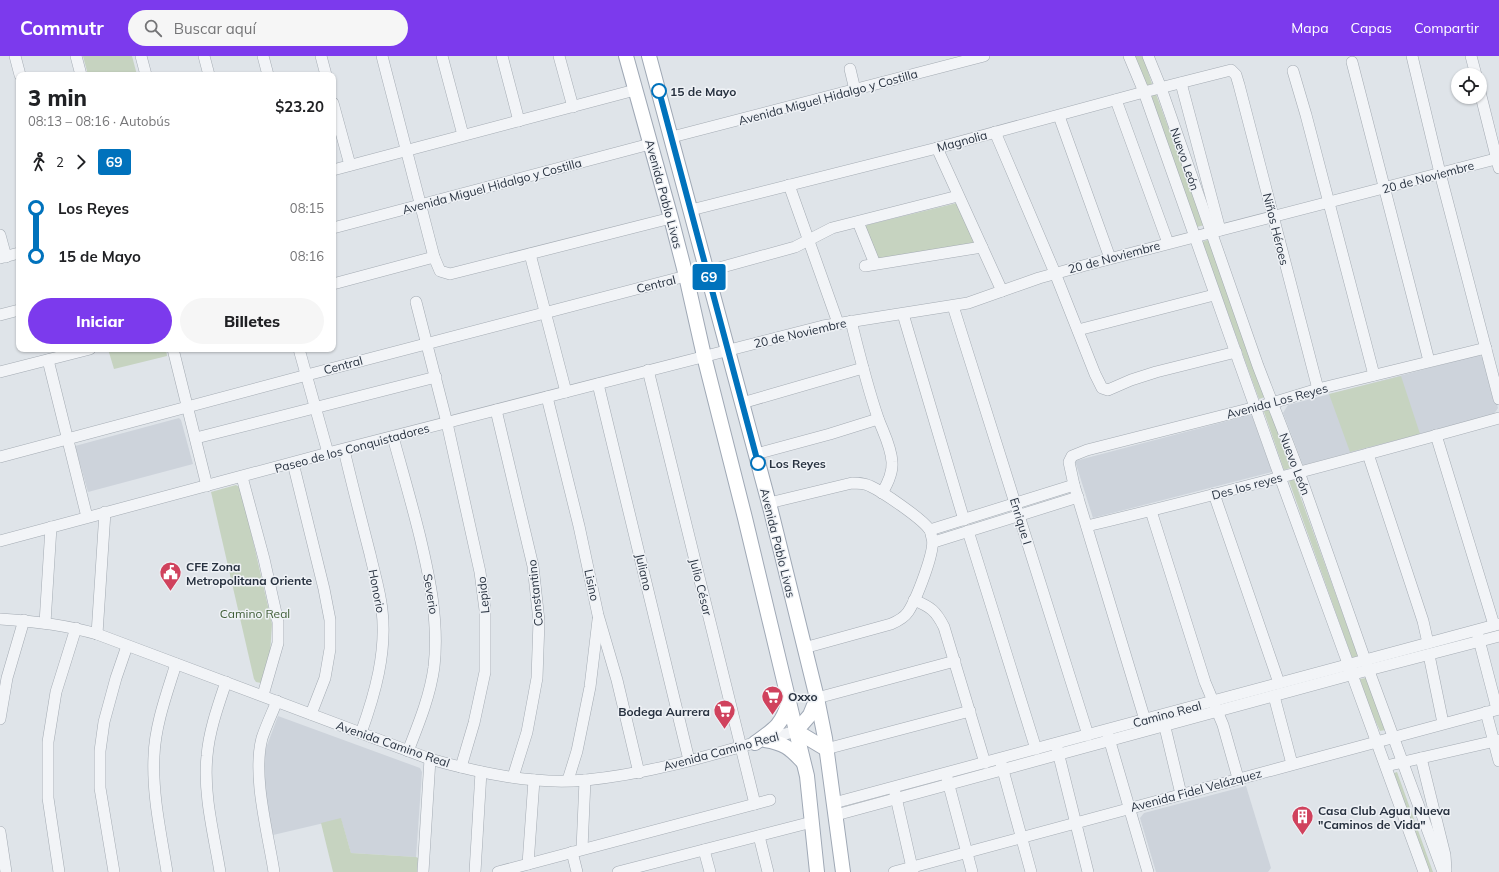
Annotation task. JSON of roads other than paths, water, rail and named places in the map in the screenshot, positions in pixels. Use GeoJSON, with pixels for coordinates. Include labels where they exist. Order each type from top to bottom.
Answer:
{"type":"FeatureCollection","features":[{"type":"Feature","properties":{"kind":"main road","name":"Avenida Pablo Livas"},"geometry":{"type":"LineString","coordinates":[[626,56],[686,276],[704,356],[747,525],[804,762],[807,776],[817,872]]}},
{"type":"Feature","properties":{"kind":"main road","name":"Avenida Pablo Livas"},"geometry":{"type":"LineString","coordinates":[[650,56],[769,503],[816,698],[826,749],[843,872]]}},
{"type":"Feature","properties":{"kind":"main road"},"geometry":{"type":"LineString","coordinates":[[816,698],[812,710],[796,731],[826,749]]}},
{"type":"Feature","properties":{"kind":"main road"},"geometry":{"type":"LineString","coordinates":[[760,741],[779,724],[784,716],[789,700]]}},
{"type":"Feature","properties":{"kind":"main road"},"geometry":{"type":"LineString","coordinates":[[760,741],[778,742],[787,746],[804,762]]}},
{"type":"Feature","properties":{"kind":"street"},"geometry":{"type":"LineString","coordinates":[[15,56],[19,72]]}},
{"type":"Feature","properties":{"kind":"street"},"geometry":{"type":"LineString","coordinates":[[76,56],[80,72]]}},
{"type":"Feature","properties":{"kind":"street"},"geometry":{"type":"LineString","coordinates":[[141,56],[145,72]]}},
{"type":"Feature","properties":{"kind":"street"},"geometry":{"type":"LineString","coordinates":[[204,56],[207,72]]}},
{"type":"Feature","properties":{"kind":"street"},"geometry":{"type":"LineString","coordinates":[[263,56],[267,72]]}},
{"type":"Feature","properties":{"kind":"street"},"geometry":{"type":"LineString","coordinates":[[320,56],[325,72]]}},
{"type":"Feature","properties":{"kind":"street"},"geometry":{"type":"LineString","coordinates":[[382,56],[434,257],[440,271],[450,274],[671,218]]}},
{"type":"Feature","properties":{"kind":"street"},"geometry":{"type":"LineString","coordinates":[[442,56],[463,135]]}},
{"type":"Feature","properties":{"kind":"street"},"geometry":{"type":"LineString","coordinates":[[502,56],[519,121]]}},
{"type":"Feature","properties":{"kind":"street"},"geometry":{"type":"LineString","coordinates":[[559,56],[573,107]]}},
{"type":"Feature","properties":{"kind":"street","name":"Avenida Miguel Hidalgo y Costilla"},"geometry":{"type":"LineString","coordinates":[[672,137],[984,56]]}},
{"type":"Feature","properties":{"kind":"street","name":"Nuevo León"},"geometry":{"type":"LineString","coordinates":[[1129,56],[1144,92],[1195,236],[1214,295],[1424,872]]}},
{"type":"Feature","properties":{"kind":"street","name":"Nuevo León"},"geometry":{"type":"LineString","coordinates":[[1148,56],[1215,231],[1272,403],[1299,472],[1367,665],[1443,872]]}},
{"type":"Feature","properties":{"kind":"street"},"geometry":{"type":"LineString","coordinates":[[1412,56],[1440,173],[1486,348],[1496,375],[1498,392]]}},
{"type":"Feature","properties":{"kind":"street"},"geometry":{"type":"LineString","coordinates":[[1471,56],[1474,68]]}},
{"type":"Feature","properties":{"kind":"street"},"geometry":{"type":"LineString","coordinates":[[1352,62],[1429,361]]}},
{"type":"Feature","properties":{"kind":"street"},"geometry":{"type":"LineString","coordinates":[[850,69],[856,90]]}},
{"type":"Feature","properties":{"kind":"street","name":"Magnolia"},"geometry":{"type":"LineString","coordinates":[[691,210],[938,148],[1144,92],[1232,70]]}},
{"type":"Feature","properties":{"kind":"street","name":"Niños Héroes"},"geometry":{"type":"LineString","coordinates":[[1232,70],[1238,79],[1318,389]]}},
{"type":"Feature","properties":{"kind":"street"},"geometry":{"type":"LineString","coordinates":[[1293,71],[1306,115],[1374,375]]}},
{"type":"Feature","properties":{"kind":"street"},"geometry":{"type":"LineString","coordinates":[[1181,83],[1215,231]]}},
{"type":"Feature","properties":{"kind":"street"},"geometry":{"type":"LineString","coordinates":[[336,169],[635,90]]}},
{"type":"Feature","properties":{"kind":"street"},"geometry":{"type":"LineString","coordinates":[[1116,100],[1168,243]]}},
{"type":"Feature","properties":{"kind":"street"},"geometry":{"type":"LineString","coordinates":[[1483,104],[1498,162]]}},
{"type":"Feature","properties":{"kind":"street"},"geometry":{"type":"LineString","coordinates":[[336,114],[350,165]]}},
{"type":"Feature","properties":{"kind":"street"},"geometry":{"type":"LineString","coordinates":[[1059,116],[1110,258]]}},
{"type":"Feature","properties":{"kind":"street"},"geometry":{"type":"LineString","coordinates":[[995,132],[1102,388],[1108,390],[1131,380],[1156,372],[1236,352]]}},
{"type":"Feature","properties":{"kind":"street","name":"Avenida Miguel Hidalgo y Costilla"},"geometry":{"type":"LineString","coordinates":[[336,227],[650,144]]}},
{"type":"Feature","properties":{"kind":"street"},"geometry":{"type":"LineString","coordinates":[[938,148],[958,196],[1002,291]]}},
{"type":"Feature","properties":{"kind":"street","name":"20 de Noviembre"},"geometry":{"type":"LineString","coordinates":[[704,356],[838,323],[968,303],[1055,273],[1110,258],[1440,173],[1498,162]]}},
{"type":"Feature","properties":{"kind":"street"},"geometry":{"type":"LineString","coordinates":[[789,185],[838,323]]}},
{"type":"Feature","properties":{"kind":"street"},"geometry":{"type":"LineString","coordinates":[[708,271],[794,247],[832,228],[958,196]]}},
{"type":"Feature","properties":{"kind":"street"},"geometry":{"type":"LineString","coordinates":[[858,222],[870,265],[982,247]]}},
{"type":"Feature","properties":{"kind":"street"},"geometry":{"type":"LineString","coordinates":[[0,235],[3,258],[16,255]]}},
{"type":"Feature","properties":{"kind":"street"},"geometry":{"type":"LineString","coordinates":[[530,254],[566,392]]}},
{"type":"Feature","properties":{"kind":"street"},"geometry":{"type":"LineString","coordinates":[[336,283],[434,257]]}},
{"type":"Feature","properties":{"kind":"street","name":"Central"},"geometry":{"type":"LineString","coordinates":[[0,457],[188,406],[686,276]]}},
{"type":"Feature","properties":{"kind":"street"},"geometry":{"type":"LineString","coordinates":[[1078,330],[1214,295]]}},
{"type":"Feature","properties":{"kind":"street","name":"Lepido"},"geometry":{"type":"LineString","coordinates":[[416,302],[447,423],[480,572],[485,610],[485,672],[474,723],[461,767]]}},
{"type":"Feature","properties":{"kind":"street","name":"Enrique I"},"geometry":{"type":"LineString","coordinates":[[953,306],[1088,735]]}},
{"type":"Feature","properties":{"kind":"street"},"geometry":{"type":"LineString","coordinates":[[0,315],[16,311]]}},
{"type":"Feature","properties":{"kind":"street"},"geometry":{"type":"LineString","coordinates":[[903,314],[964,520]]}},
{"type":"Feature","properties":{"kind":"street"},"geometry":{"type":"LineString","coordinates":[[851,321],[863,368],[892,462],[892,471],[882,493]]}},
{"type":"Feature","properties":{"kind":"street","name":"Avenida Los Reyes"},"geometry":{"type":"LineString","coordinates":[[1074,485],[1070,467],[1070,459],[1075,454],[1087,450],[1272,403],[1318,389],[1486,348]]}},
{"type":"Feature","properties":{"kind":"street"},"geometry":{"type":"LineString","coordinates":[[0,372],[79,352]]}},
{"type":"Feature","properties":{"kind":"street"},"geometry":{"type":"LineString","coordinates":[[174,352],[207,486]]}},
{"type":"Feature","properties":{"kind":"street"},"geometry":{"type":"LineString","coordinates":[[300,352],[328,453]]}},
{"type":"Feature","properties":{"kind":"street","name":"Paseo de los Conquistadores"},"geometry":{"type":"LineString","coordinates":[[0,541],[328,453],[704,356]]}},
{"type":"Feature","properties":{"kind":"street"},"geometry":{"type":"LineString","coordinates":[[48,360],[87,517]]}},
{"type":"Feature","properties":{"kind":"street"},"geometry":{"type":"LineString","coordinates":[[742,402],[863,368]]}},
{"type":"Feature","properties":{"kind":"street","name":"Julio César"},"geometry":{"type":"LineString","coordinates":[[648,370],[755,804]]}},
{"type":"Feature","properties":{"kind":"street"},"geometry":{"type":"LineString","coordinates":[[196,438],[436,377]]}},
{"type":"Feature","properties":{"kind":"street","name":"Juliano"},"geometry":{"type":"LineString","coordinates":[[598,384],[689,760]]}},
{"type":"Feature","properties":{"kind":"street","name":"Lisino"},"geometry":{"type":"LineString","coordinates":[[547,397],[579,526],[598,615],[617,680],[639,773]]}},
{"type":"Feature","properties":{"kind":"street","name":"Constantino"},"geometry":{"type":"LineString","coordinates":[[496,410],[533,566],[539,621],[537,678],[527,732],[513,777]]}},
{"type":"Feature","properties":{"kind":"street","name":"Des los reyes"},"geometry":{"type":"LineString","coordinates":[[1086,526],[1151,511],[1499,418]]}},
{"type":"Feature","properties":{"kind":"street"},"geometry":{"type":"LineString","coordinates":[[756,454],[878,419]]}},
{"type":"Feature","properties":{"kind":"street"},"geometry":{"type":"LineString","coordinates":[[1436,435],[1496,624]]}},
{"type":"Feature","properties":{"kind":"street","name":"Severio"},"geometry":{"type":"LineString","coordinates":[[393,437],[412,504],[429,578],[435,616],[436,639],[434,667],[428,699],[408,751]]}},
{"type":"Feature","properties":{"kind":"street","name":"Honorio"},"geometry":{"type":"LineString","coordinates":[[344,450],[377,584],[382,611],[380,669],[372,703],[361,733]]}},
{"type":"Feature","properties":{"kind":"street"},"geometry":{"type":"LineString","coordinates":[[1368,454],[1423,621],[1428,643]]}},
{"type":"Feature","properties":{"kind":"street"},"geometry":{"type":"LineString","coordinates":[[293,463],[324,589],[330,620],[330,649],[325,678],[311,714]]}},
{"type":"Feature","properties":{"kind":"street"},"geometry":{"type":"LineString","coordinates":[[242,477],[264,559],[278,622],[278,643],[264,695]]}},
{"type":"Feature","properties":{"kind":"street"},"geometry":{"type":"LineString","coordinates":[[769,503],[852,483],[861,483],[869,485],[882,493],[923,523],[930,530],[934,542],[932,554],[914,600],[908,613],[901,619],[891,624],[804,648]]}},
{"type":"Feature","properties":{"kind":"street"},"geometry":{"type":"LineString","coordinates":[[930,530],[1074,485],[1145,720]]}},
{"type":"Feature","properties":{"kind":"street"},"geometry":{"type":"LineString","coordinates":[[1214,494],[1279,683]]}},
{"type":"Feature","properties":{"kind":"street"},"geometry":{"type":"LineString","coordinates":[[934,542],[1078,497]]}},
{"type":"Feature","properties":{"kind":"street"},"geometry":{"type":"LineString","coordinates":[[1151,511],[1203,676],[1225,732],[1238,778]]}},
{"type":"Feature","properties":{"kind":"street"},"geometry":{"type":"LineString","coordinates":[[97,634],[105,512]]}},
{"type":"Feature","properties":{"kind":"street"},"geometry":{"type":"LineString","coordinates":[[45,623],[52,527]]}},
{"type":"Feature","properties":{"kind":"street"},"geometry":{"type":"LineString","coordinates":[[968,531],[1036,749]]}},
{"type":"Feature","properties":{"kind":"street"},"geometry":{"type":"LineString","coordinates":[[914,600],[927,605],[934,610],[939,616],[944,627],[985,763]]}},
{"type":"Feature","properties":{"kind":"street"},"geometry":{"type":"LineString","coordinates":[[568,780],[577,751],[590,687],[598,615]]}},
{"type":"Feature","properties":{"kind":"street","name":"Avenida Camino Real"},"geometry":{"type":"LineString","coordinates":[[0,619],[45,623],[76,628],[97,634],[264,695],[430,759],[481,772],[534,780],[585,780],[639,773],[796,731]]}},
{"type":"Feature","properties":{"kind":"street"},"geometry":{"type":"LineString","coordinates":[[0,719],[7,678],[24,620]]}},
{"type":"Feature","properties":{"kind":"street","name":"Camino Real"},"geometry":{"type":"LineString","coordinates":[[895,794],[946,773],[1162,715],[1274,696],[1352,675],[1367,665],[1428,643],[1496,624]]}},
{"type":"Feature","properties":{"kind":"street"},"geometry":{"type":"LineString","coordinates":[[59,872],[48,798],[48,742],[56,692],[76,628]]}},
{"type":"Feature","properties":{"kind":"street"},"geometry":{"type":"LineString","coordinates":[[1477,630],[1494,710],[1499,760]]}},
{"type":"Feature","properties":{"kind":"street","name":"Camino Real"},"geometry":{"type":"LineString","coordinates":[[835,809],[895,794],[949,785],[1165,726],[1279,683],[1348,664],[1367,665],[1429,655],[1499,636]]}},
{"type":"Feature","properties":{"kind":"street"},"geometry":{"type":"LineString","coordinates":[[114,872],[100,788],[100,751],[104,722],[116,678],[127,646]]}},
{"type":"Feature","properties":{"kind":"street"},"geometry":{"type":"LineString","coordinates":[[1429,655],[1442,723]]}},
{"type":"Feature","properties":{"kind":"street"},"geometry":{"type":"LineString","coordinates":[[816,698],[955,662]]}},
{"type":"Feature","properties":{"kind":"street"},"geometry":{"type":"LineString","coordinates":[[167,872],[155,790],[154,756],[165,698],[176,664]]}},
{"type":"Feature","properties":{"kind":"street"},"geometry":{"type":"LineString","coordinates":[[220,872],[206,781],[207,756],[211,730],[226,682]]}},
{"type":"Feature","properties":{"kind":"street"},"geometry":{"type":"LineString","coordinates":[[1274,696],[1292,764]]}},
{"type":"Feature","properties":{"kind":"street"},"geometry":{"type":"LineString","coordinates":[[274,872],[263,804],[260,770],[262,738],[277,701]]}},
{"type":"Feature","properties":{"kind":"street","name":"Avenida Fidel Velázquez"},"geometry":{"type":"LineString","coordinates":[[894,872],[913,870],[1022,837],[1494,710]]}},
{"type":"Feature","properties":{"kind":"street"},"geometry":{"type":"LineString","coordinates":[[826,749],[970,711]]}},
{"type":"Feature","properties":{"kind":"street"},"geometry":{"type":"LineString","coordinates":[[1162,715],[1181,794]]}},
{"type":"Feature","properties":{"kind":"street"},"geometry":{"type":"LineString","coordinates":[[1107,730],[1148,872]]}},
{"type":"Feature","properties":{"kind":"street"},"geometry":{"type":"LineString","coordinates":[[1386,766],[1496,740]]}},
{"type":"Feature","properties":{"kind":"street"},"geometry":{"type":"LineString","coordinates":[[1056,744],[1088,872]]}},
{"type":"Feature","properties":{"kind":"street"},"geometry":{"type":"LineString","coordinates":[[1000,758],[1032,872]]}},
{"type":"Feature","properties":{"kind":"street"},"geometry":{"type":"LineString","coordinates":[[1421,758],[1445,855],[1446,872]]}},
{"type":"Feature","properties":{"kind":"street"},"geometry":{"type":"LineString","coordinates":[[423,872],[430,759]]}},
{"type":"Feature","properties":{"kind":"street"},"geometry":{"type":"LineString","coordinates":[[475,872],[481,772]]}},
{"type":"Feature","properties":{"kind":"street"},"geometry":{"type":"LineString","coordinates":[[946,773],[972,872]]}},
{"type":"Feature","properties":{"kind":"street"},"geometry":{"type":"LineString","coordinates":[[528,864],[534,780]]}},
{"type":"Feature","properties":{"kind":"street"},"geometry":{"type":"LineString","coordinates":[[577,872],[577,850],[585,780]]}},
{"type":"Feature","properties":{"kind":"street"},"geometry":{"type":"LineString","coordinates":[[895,794],[913,870]]}},
{"type":"Feature","properties":{"kind":"street"},"geometry":{"type":"LineString","coordinates":[[498,872],[770,800]]}},
{"type":"Feature","properties":{"kind":"street"},"geometry":{"type":"LineString","coordinates":[[618,872],[655,868],[704,850],[812,822]]}},
{"type":"Feature","properties":{"kind":"street"},"geometry":{"type":"LineString","coordinates":[[0,832],[6,872]]}},
{"type":"Feature","properties":{"kind":"street"},"geometry":{"type":"LineString","coordinates":[[759,836],[768,872]]}},
{"type":"Feature","properties":{"kind":"street"},"geometry":{"type":"LineString","coordinates":[[704,850],[710,872]]}},
{"type":"Feature","properties":{"kind":"place","name":"15 de Mayo"},"geometry":{"type":"Point","coordinates":[659,91]}},
{"type":"Feature","properties":{"kind":"place","name":"Los Reyes"},"geometry":{"type":"Point","coordinates":[758,463]}},
{"type":"Feature","properties":{"kind":"place","name":"CFE Zona Metropolitana Oriente"},"geometry":{"type":"Point","coordinates":[170,592]}},
{"type":"Feature","properties":{"kind":"place","name":"Oxxo"},"geometry":{"type":"Point","coordinates":[772,716]}},
{"type":"Feature","properties":{"kind":"place","name":"Bodega Aurrera"},"geometry":{"type":"Point","coordinates":[725,730]}},
{"type":"Feature","properties":{"kind":"place","name":"Casa Club Agua Nueva \"Caminos de Vida\""},"geometry":{"type":"Point","coordinates":[1303,836]}}]}
